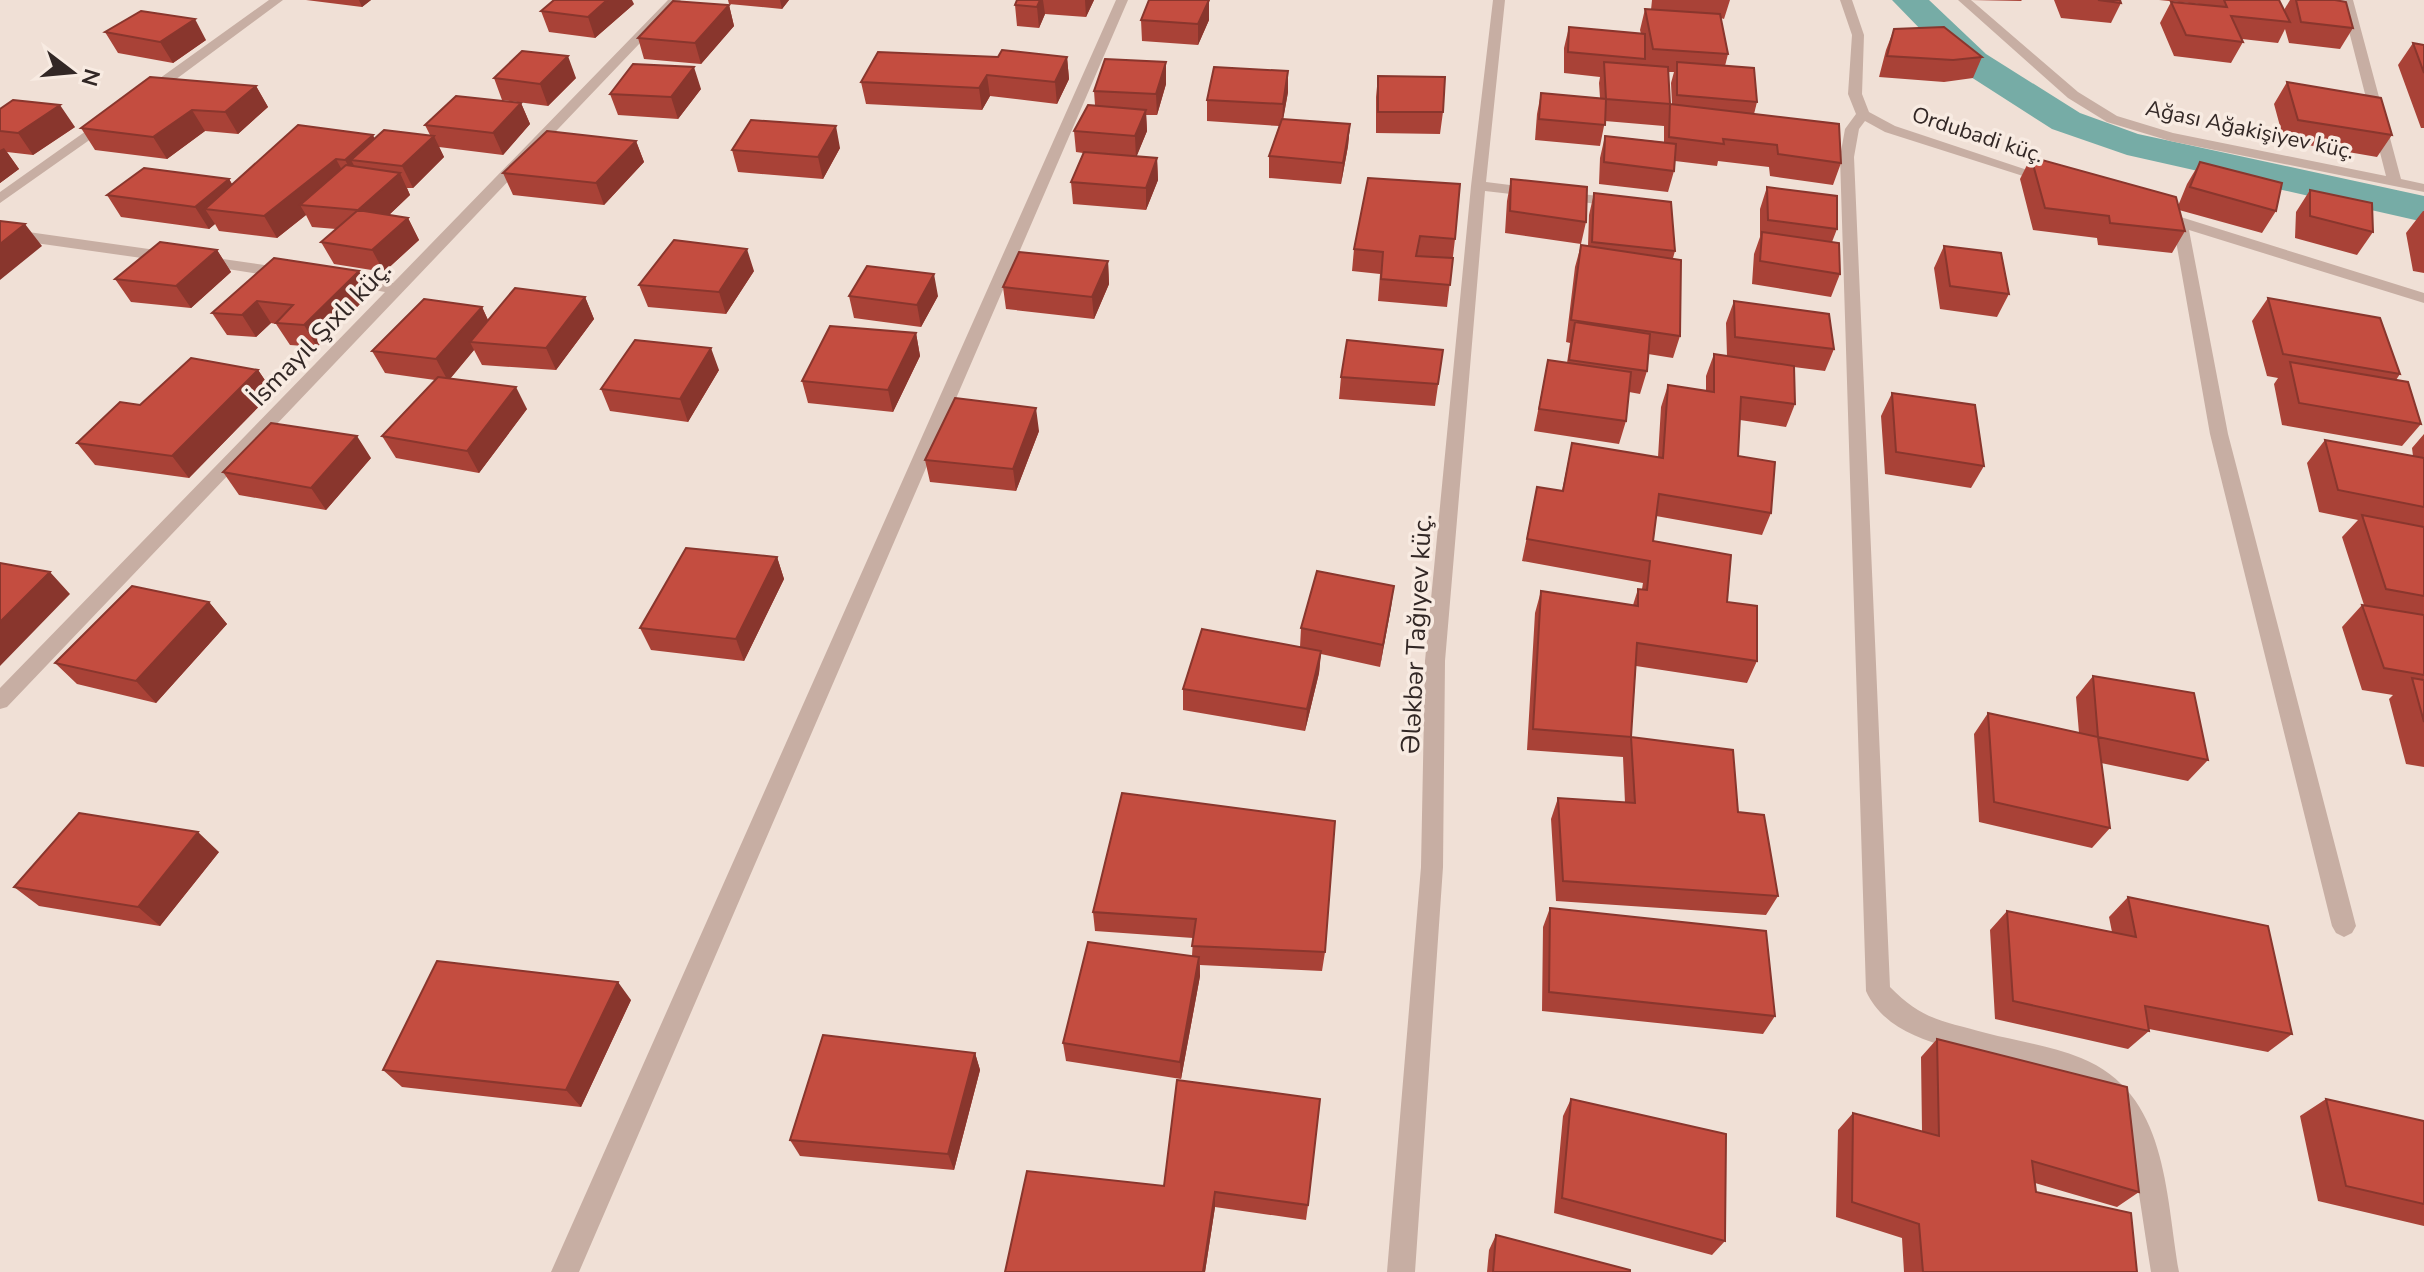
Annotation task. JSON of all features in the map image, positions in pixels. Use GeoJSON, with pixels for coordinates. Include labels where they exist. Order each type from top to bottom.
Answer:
{"type":"FeatureCollection","features":[{"type":"Feature","properties":{"kind":"street"},"geometry":{"type":"LineString","coordinates":[[138,100],[277,0]]}},
{"type":"Feature","properties":{"kind":"street","name":"İsmayıl Şıxlı küç."},"geometry":{"type":"LineString","coordinates":[[0,701],[675,0]]}},
{"type":"Feature","properties":{"kind":"street"},"geometry":{"type":"LineString","coordinates":[[565,1272],[1122,0]]}},
{"type":"Feature","properties":{"kind":"street","name":"Ələkbər Tağıyev küç."},"geometry":{"type":"LineString","coordinates":[[1401,1272],[1432,867],[1435,661],[1478,186],[1499,0]]}},
{"type":"Feature","properties":{"kind":"street"},"geometry":{"type":"LineString","coordinates":[[1846,0],[1858,35],[1855,94],[1863,114],[1852,129],[1847,157],[1878,991],[1902,1016],[1935,1031],[2076,1068],[2115,1093],[2142,1134],[2165,1272]]}},
{"type":"Feature","properties":{"kind":"street","name":"Ağası Ağakişiyev küç."},"geometry":{"type":"LineString","coordinates":[[1964,0],[2073,95],[2112,119],[2170,137],[2424,188]]}},
{"type":"Feature","properties":{"kind":"street"},"geometry":{"type":"LineString","coordinates":[[2347,0],[2395,183]]}},
{"type":"Feature","properties":{"kind":"street"},"geometry":{"type":"LineString","coordinates":[[0,199],[126,109]]}},
{"type":"Feature","properties":{"kind":"street","name":"Ordubadi küç."},"geometry":{"type":"LineString","coordinates":[[1863,114],[1890,129],[2064,185]]}},
{"type":"Feature","properties":{"kind":"street"},"geometry":{"type":"LineString","coordinates":[[1478,186],[1598,200]]}},
{"type":"Feature","properties":{"kind":"street"},"geometry":{"type":"LineString","coordinates":[[2151,213],[2424,298]]}},
{"type":"Feature","properties":{"kind":"street"},"geometry":{"type":"LineString","coordinates":[[2180,222],[2219,434],[2344,926]]}},
{"type":"Feature","properties":{"kind":"street"},"geometry":{"type":"LineString","coordinates":[[0,233],[400,289]]}},
{"type":"Feature","properties":{"kind":"building"},"geometry":{"type":"Polygon","coordinates":[[[554,0],[607,0],[588,17],[541,11],[554,0]]]}},
{"type":"Feature","properties":{"kind":"building"},"geometry":{"type":"Polygon","coordinates":[[[1017,0],[1040,0],[1037,7],[1015,5],[1017,0]]]}},
{"type":"Feature","properties":{"kind":"building"},"geometry":{"type":"Polygon","coordinates":[[[1149,0],[1209,0],[1198,24],[1141,20],[1149,0]]]}},
{"type":"Feature","properties":{"kind":"building"},"geometry":{"type":"Polygon","coordinates":[[[2224,0],[2279,0],[2290,22],[2231,16],[2243,42],[2186,35],[2171,2],[2227,7],[2224,0]]]}},
{"type":"Feature","properties":{"kind":"building"},"geometry":{"type":"Polygon","coordinates":[[[2296,0],[2346,2],[2353,28],[2301,22],[2296,0]]]}},
{"type":"Feature","properties":{"kind":"building"},"geometry":{"type":"Polygon","coordinates":[[[673,1],[729,5],[695,43],[638,38],[673,1]]]}},
{"type":"Feature","properties":{"kind":"building"},"geometry":{"type":"Polygon","coordinates":[[[1645,9],[1720,14],[1728,54],[1653,49],[1645,9]]]}},
{"type":"Feature","properties":{"kind":"building"},"geometry":{"type":"Polygon","coordinates":[[[141,11],[195,19],[160,42],[105,32],[141,11]]]}},
{"type":"Feature","properties":{"kind":"building"},"geometry":{"type":"Polygon","coordinates":[[[1569,27],[1645,34],[1645,59],[1568,52],[1569,27]]]}},
{"type":"Feature","properties":{"kind":"building"},"geometry":{"type":"Polygon","coordinates":[[[1944,27],[1982,57],[1953,60],[1887,56],[1894,29],[1944,27]]]}},
{"type":"Feature","properties":{"kind":"building"},"geometry":{"type":"Polygon","coordinates":[[[2413,43],[2424,45],[2424,73],[2413,43]]]}},
{"type":"Feature","properties":{"kind":"building"},"geometry":{"type":"Polygon","coordinates":[[[1002,50],[1067,57],[1055,82],[987,75],[979,88],[861,82],[878,52],[998,57],[1002,50]]]}},
{"type":"Feature","properties":{"kind":"building"},"geometry":{"type":"Polygon","coordinates":[[[522,51],[568,56],[540,84],[494,78],[522,51]]]}},
{"type":"Feature","properties":{"kind":"building"},"geometry":{"type":"Polygon","coordinates":[[[1105,59],[1166,62],[1156,94],[1094,91],[1105,59]]]}},
{"type":"Feature","properties":{"kind":"building"},"geometry":{"type":"Polygon","coordinates":[[[1604,62],[1668,67],[1670,104],[1606,99],[1604,62]]]}},
{"type":"Feature","properties":{"kind":"building"},"geometry":{"type":"Polygon","coordinates":[[[1677,62],[1754,68],[1757,102],[1677,95],[1677,62]]]}},
{"type":"Feature","properties":{"kind":"building"},"geometry":{"type":"Polygon","coordinates":[[[633,64],[694,67],[671,97],[610,94],[633,64]]]}},
{"type":"Feature","properties":{"kind":"building"},"geometry":{"type":"Polygon","coordinates":[[[1214,67],[1288,71],[1283,104],[1207,100],[1214,67]]]}},
{"type":"Feature","properties":{"kind":"building"},"geometry":{"type":"Polygon","coordinates":[[[1378,76],[1445,77],[1443,112],[1378,112],[1378,76]]]}},
{"type":"Feature","properties":{"kind":"building"},"geometry":{"type":"Polygon","coordinates":[[[150,77],[256,86],[225,112],[192,110],[153,137],[81,128],[150,77]]]}},
{"type":"Feature","properties":{"kind":"building"},"geometry":{"type":"Polygon","coordinates":[[[2287,82],[2381,98],[2392,135],[2298,120],[2287,82]]]}},
{"type":"Feature","properties":{"kind":"building"},"geometry":{"type":"Polygon","coordinates":[[[1541,93],[1606,99],[1605,125],[1539,119],[1541,93]]]}},
{"type":"Feature","properties":{"kind":"building"},"geometry":{"type":"Polygon","coordinates":[[[456,96],[521,103],[493,133],[425,125],[456,96]]]}},
{"type":"Feature","properties":{"kind":"building"},"geometry":{"type":"Polygon","coordinates":[[[13,100],[60,105],[18,133],[0,131],[0,109],[13,100]]]}},
{"type":"Feature","properties":{"kind":"building"},"geometry":{"type":"Polygon","coordinates":[[[1670,104],[1839,124],[1841,163],[1778,154],[1777,145],[1723,139],[1724,144],[1669,137],[1670,104]]]}},
{"type":"Feature","properties":{"kind":"building"},"geometry":{"type":"Polygon","coordinates":[[[1088,105],[1146,110],[1135,136],[1074,131],[1088,105]]]}},
{"type":"Feature","properties":{"kind":"building"},"geometry":{"type":"Polygon","coordinates":[[[1282,119],[1350,124],[1343,163],[1269,156],[1282,119]]]}},
{"type":"Feature","properties":{"kind":"building"},"geometry":{"type":"Polygon","coordinates":[[[751,120],[836,126],[818,157],[732,150],[751,120]]]}},
{"type":"Feature","properties":{"kind":"building"},"geometry":{"type":"Polygon","coordinates":[[[298,125],[373,135],[345,160],[336,159],[264,216],[205,209],[298,125]]]}},
{"type":"Feature","properties":{"kind":"building"},"geometry":{"type":"Polygon","coordinates":[[[384,130],[434,136],[402,166],[351,160],[384,130]]]}},
{"type":"Feature","properties":{"kind":"building"},"geometry":{"type":"Polygon","coordinates":[[[547,131],[636,141],[596,183],[503,173],[547,131]]]}},
{"type":"Feature","properties":{"kind":"building"},"geometry":{"type":"Polygon","coordinates":[[[1605,136],[1676,144],[1674,171],[1604,162],[1605,136]]]}},
{"type":"Feature","properties":{"kind":"building"},"geometry":{"type":"Polygon","coordinates":[[[1084,152],[1157,158],[1146,188],[1071,182],[1084,152]]]}},
{"type":"Feature","properties":{"kind":"building"},"geometry":{"type":"Polygon","coordinates":[[[2031,157],[2176,197],[2185,231],[2110,223],[2109,216],[2045,208],[2031,157]]]}},
{"type":"Feature","properties":{"kind":"building"},"geometry":{"type":"Polygon","coordinates":[[[2200,162],[2282,183],[2276,211],[2190,187],[2200,162]]]}},
{"type":"Feature","properties":{"kind":"building"},"geometry":{"type":"Polygon","coordinates":[[[346,165],[400,173],[358,210],[300,205],[346,165]]]}},
{"type":"Feature","properties":{"kind":"building"},"geometry":{"type":"Polygon","coordinates":[[[144,168],[229,179],[195,207],[107,195],[144,168]]]}},
{"type":"Feature","properties":{"kind":"building"},"geometry":{"type":"Polygon","coordinates":[[[1368,178],[1460,184],[1455,239],[1420,236],[1416,256],[1453,258],[1450,285],[1381,279],[1383,252],[1354,249],[1368,178]]]}},
{"type":"Feature","properties":{"kind":"building"},"geometry":{"type":"Polygon","coordinates":[[[1511,179],[1587,187],[1586,222],[1510,211],[1511,179]]]}},
{"type":"Feature","properties":{"kind":"building"},"geometry":{"type":"Polygon","coordinates":[[[1767,187],[1837,196],[1837,229],[1768,220],[1767,187]]]}},
{"type":"Feature","properties":{"kind":"building"},"geometry":{"type":"Polygon","coordinates":[[[2310,190],[2372,203],[2373,232],[2310,216],[2310,190]]]}},
{"type":"Feature","properties":{"kind":"building"},"geometry":{"type":"Polygon","coordinates":[[[1594,193],[1671,202],[1675,251],[1592,242],[1594,193]]]}},
{"type":"Feature","properties":{"kind":"building"},"geometry":{"type":"Polygon","coordinates":[[[358,210],[408,218],[372,250],[321,242],[358,210]]]}},
{"type":"Feature","properties":{"kind":"building"},"geometry":{"type":"Polygon","coordinates":[[[0,221],[25,224],[0,244],[0,221]]]}},
{"type":"Feature","properties":{"kind":"building"},"geometry":{"type":"Polygon","coordinates":[[[1762,232],[1839,243],[1840,274],[1760,261],[1762,232]]]}},
{"type":"Feature","properties":{"kind":"building"},"geometry":{"type":"Polygon","coordinates":[[[674,240],[747,249],[719,292],[639,285],[674,240]]]}},
{"type":"Feature","properties":{"kind":"building"},"geometry":{"type":"Polygon","coordinates":[[[160,242],[217,250],[176,286],[115,279],[160,242]]]}},
{"type":"Feature","properties":{"kind":"building"},"geometry":{"type":"Polygon","coordinates":[[[1581,245],[1681,260],[1680,336],[1571,320],[1581,245]]]}},
{"type":"Feature","properties":{"kind":"building"},"geometry":{"type":"Polygon","coordinates":[[[1944,246],[2001,253],[2009,294],[1950,286],[1944,246]]]}},
{"type":"Feature","properties":{"kind":"building"},"geometry":{"type":"Polygon","coordinates":[[[1019,252],[1108,261],[1092,297],[1003,287],[1019,252]]]}},
{"type":"Feature","properties":{"kind":"building"},"geometry":{"type":"Polygon","coordinates":[[[274,258],[359,271],[304,325],[276,323],[293,305],[257,301],[242,315],[212,313],[274,258]]]}},
{"type":"Feature","properties":{"kind":"building"},"geometry":{"type":"Polygon","coordinates":[[[867,266],[934,274],[917,305],[849,296],[867,266]]]}},
{"type":"Feature","properties":{"kind":"building"},"geometry":{"type":"Polygon","coordinates":[[[515,288],[585,297],[546,348],[470,342],[515,288]]]}},
{"type":"Feature","properties":{"kind":"building"},"geometry":{"type":"Polygon","coordinates":[[[2268,298],[2380,318],[2400,374],[2283,354],[2268,298]]]}},
{"type":"Feature","properties":{"kind":"building"},"geometry":{"type":"Polygon","coordinates":[[[424,299],[482,307],[436,359],[372,351],[424,299]]]}},
{"type":"Feature","properties":{"kind":"building"},"geometry":{"type":"Polygon","coordinates":[[[1734,301],[1829,314],[1834,349],[1735,337],[1734,301]]]}},
{"type":"Feature","properties":{"kind":"building"},"geometry":{"type":"Polygon","coordinates":[[[1575,322],[1650,334],[1647,371],[1569,360],[1575,322]]]}},
{"type":"Feature","properties":{"kind":"building"},"geometry":{"type":"Polygon","coordinates":[[[830,326],[916,333],[888,390],[802,381],[830,326]]]}},
{"type":"Feature","properties":{"kind":"building"},"geometry":{"type":"Polygon","coordinates":[[[635,340],[711,348],[680,399],[601,389],[635,340]]]}},
{"type":"Feature","properties":{"kind":"building"},"geometry":{"type":"Polygon","coordinates":[[[1347,340],[1443,350],[1438,384],[1341,377],[1347,340]]]}},
{"type":"Feature","properties":{"kind":"building"},"geometry":{"type":"Polygon","coordinates":[[[1714,354],[1794,366],[1795,404],[1741,397],[1738,456],[1775,462],[1771,513],[1659,494],[1653,541],[1731,555],[1727,602],[1757,606],[1757,661],[1637,643],[1631,737],[1533,729],[1541,591],[1638,606],[1638,589],[1647,590],[1650,561],[1527,539],[1537,487],[1563,491],[1572,443],[1663,458],[1668,385],[1714,392],[1714,354]]]}},
{"type":"Feature","properties":{"kind":"building"},"geometry":{"type":"Polygon","coordinates":[[[191,358],[258,370],[172,456],[77,443],[120,402],[140,405],[191,358]]]}},
{"type":"Feature","properties":{"kind":"building"},"geometry":{"type":"Polygon","coordinates":[[[1548,360],[1631,372],[1626,421],[1539,409],[1548,360]]]}},
{"type":"Feature","properties":{"kind":"building"},"geometry":{"type":"Polygon","coordinates":[[[2290,362],[2408,382],[2421,424],[2299,403],[2290,362]]]}},
{"type":"Feature","properties":{"kind":"building"},"geometry":{"type":"Polygon","coordinates":[[[438,377],[516,387],[467,451],[382,436],[438,377]]]}},
{"type":"Feature","properties":{"kind":"building"},"geometry":{"type":"Polygon","coordinates":[[[1892,393],[1975,405],[1984,466],[1896,452],[1892,393]]]}},
{"type":"Feature","properties":{"kind":"building"},"geometry":{"type":"Polygon","coordinates":[[[955,398],[1036,408],[1013,469],[925,460],[955,398]]]}},
{"type":"Feature","properties":{"kind":"building"},"geometry":{"type":"Polygon","coordinates":[[[271,423],[357,436],[311,488],[223,472],[271,423]]]}},
{"type":"Feature","properties":{"kind":"building"},"geometry":{"type":"Polygon","coordinates":[[[2325,440],[2424,458],[2424,507],[2338,490],[2325,440]]]}},
{"type":"Feature","properties":{"kind":"building"},"geometry":{"type":"Polygon","coordinates":[[[2362,515],[2424,527],[2424,596],[2386,589],[2362,515]]]}},
{"type":"Feature","properties":{"kind":"building"},"geometry":{"type":"Polygon","coordinates":[[[686,548],[777,557],[736,639],[640,628],[686,548]]]}},
{"type":"Feature","properties":{"kind":"building"},"geometry":{"type":"Polygon","coordinates":[[[0,563],[50,572],[0,622],[0,563]]]}},
{"type":"Feature","properties":{"kind":"building"},"geometry":{"type":"Polygon","coordinates":[[[1317,571],[1394,586],[1383,645],[1301,628],[1317,571]]]}},
{"type":"Feature","properties":{"kind":"building"},"geometry":{"type":"Polygon","coordinates":[[[132,586],[209,602],[136,681],[55,663],[132,586]]]}},
{"type":"Feature","properties":{"kind":"building"},"geometry":{"type":"Polygon","coordinates":[[[2362,605],[2424,615],[2424,675],[2384,668],[2362,605]]]}},
{"type":"Feature","properties":{"kind":"building"},"geometry":{"type":"Polygon","coordinates":[[[1202,629],[1321,651],[1307,709],[1183,689],[1202,629]]]}},
{"type":"Feature","properties":{"kind":"building"},"geometry":{"type":"Polygon","coordinates":[[[2093,676],[2194,693],[2208,760],[2098,737],[2093,676]]]}},
{"type":"Feature","properties":{"kind":"building"},"geometry":{"type":"Polygon","coordinates":[[[2412,678],[2424,680],[2424,722],[2412,678]]]}},
{"type":"Feature","properties":{"kind":"building"},"geometry":{"type":"Polygon","coordinates":[[[1988,713],[2098,737],[2110,828],[1994,802],[1988,713]]]}},
{"type":"Feature","properties":{"kind":"building"},"geometry":{"type":"Polygon","coordinates":[[[1631,737],[1733,750],[1738,812],[1764,815],[1778,896],[1563,881],[1558,798],[1635,803],[1631,737]]]}},
{"type":"Feature","properties":{"kind":"building"},"geometry":{"type":"Polygon","coordinates":[[[1122,793],[1335,821],[1325,952],[1192,946],[1196,919],[1093,912],[1122,793]]]}},
{"type":"Feature","properties":{"kind":"building"},"geometry":{"type":"Polygon","coordinates":[[[79,813],[198,832],[138,907],[14,887],[79,813]]]}},
{"type":"Feature","properties":{"kind":"building"},"geometry":{"type":"Polygon","coordinates":[[[2128,897],[2268,926],[2292,1034],[2145,1006],[2149,1031],[2013,1001],[2007,911],[2136,937],[2128,897]]]}},
{"type":"Feature","properties":{"kind":"building"},"geometry":{"type":"Polygon","coordinates":[[[1550,908],[1766,931],[1775,1016],[1549,992],[1550,908]]]}},
{"type":"Feature","properties":{"kind":"building"},"geometry":{"type":"Polygon","coordinates":[[[1088,942],[1199,957],[1180,1062],[1063,1043],[1088,942]]]}},
{"type":"Feature","properties":{"kind":"building"},"geometry":{"type":"Polygon","coordinates":[[[437,961],[618,982],[566,1090],[383,1070],[437,961]]]}},
{"type":"Feature","properties":{"kind":"building"},"geometry":{"type":"Polygon","coordinates":[[[823,1035],[975,1053],[948,1154],[790,1140],[823,1035]]]}},
{"type":"Feature","properties":{"kind":"building"},"geometry":{"type":"Polygon","coordinates":[[[1937,1039],[2127,1087],[2139,1192],[2032,1161],[2036,1192],[2131,1213],[2137,1272],[1923,1272],[1919,1224],[1852,1202],[1853,1113],[1939,1136],[1937,1039]]]}},
{"type":"Feature","properties":{"kind":"building"},"geometry":{"type":"Polygon","coordinates":[[[1177,1080],[1320,1099],[1308,1205],[1215,1192],[1203,1272],[1005,1272],[1027,1171],[1164,1186],[1177,1080]]]}},
{"type":"Feature","properties":{"kind":"building"},"geometry":{"type":"Polygon","coordinates":[[[1571,1099],[1726,1134],[1725,1241],[1562,1198],[1571,1099]]]}},
{"type":"Feature","properties":{"kind":"building"},"geometry":{"type":"Polygon","coordinates":[[[2326,1099],[2424,1121],[2424,1204],[2346,1186],[2326,1099]]]}},
{"type":"Feature","properties":{"kind":"building"},"geometry":{"type":"Polygon","coordinates":[[[1496,1235],[1630,1270],[1630,1272],[1493,1272],[1496,1235]]]}},
{"type":"Feature","properties":{"kind":"waterway"},"geometry":{"type":"LineString","coordinates":[[1909,0],[1973,62],[2066,121],[2127,143],[2424,209]]}}]}
